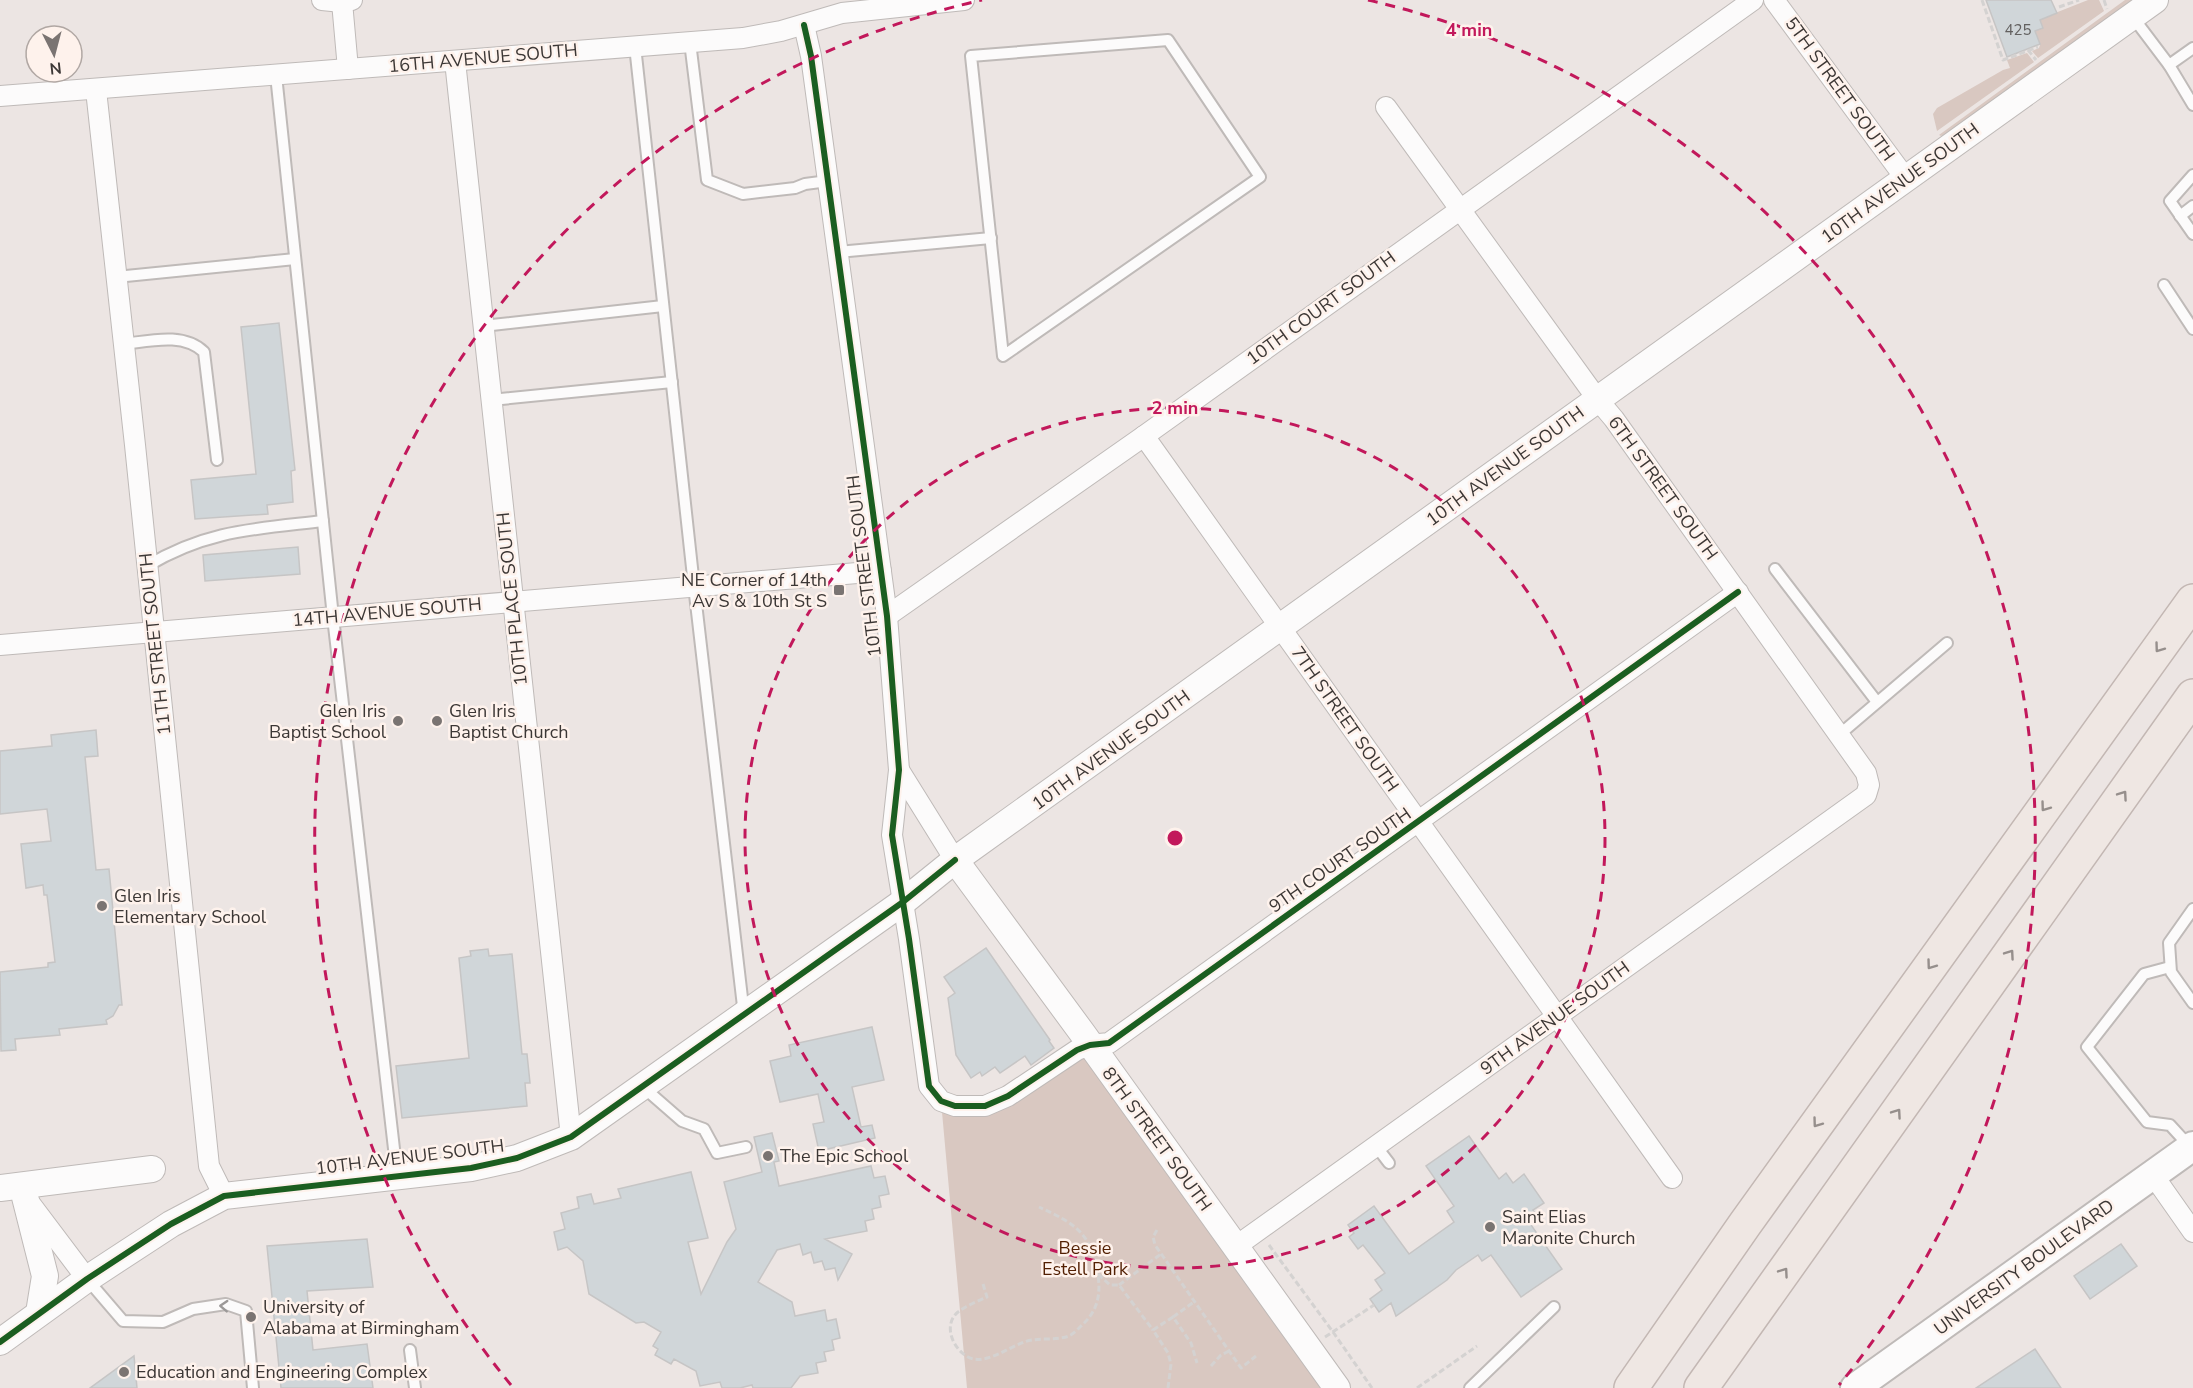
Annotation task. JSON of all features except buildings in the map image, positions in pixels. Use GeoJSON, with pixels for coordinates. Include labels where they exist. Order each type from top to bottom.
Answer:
{"type":"FeatureCollection","features":[{"type":"Feature","properties":{"kind":"highway"},"geometry":{"type":"LineString","coordinates":[[1631,1388],[1745,1224],[2193,601]]}},
{"type":"Feature","properties":{"kind":"highway"},"geometry":{"type":"LineString","coordinates":[[1701,1388],[2193,696]]}},
{"type":"Feature","properties":{"kind":"highway"},"geometry":{"type":"LineString","coordinates":[[1712,1388],[1754,1314]]}},
{"type":"Feature","properties":{"kind":"main road","name":"UNIVERSITY BOULEVARD"},"geometry":{"type":"LineString","coordinates":[[1855,1388],[2192,1147]]}},
{"type":"Feature","properties":{"kind":"street"},"geometry":{"type":"LineString","coordinates":[[322,0],[347,1],[348,69]]}},
{"type":"Feature","properties":{"kind":"street","name":"16TH AVENUE SOUTH"},"geometry":{"type":"LineString","coordinates":[[0,96],[743,38],[781,31],[842,13],[964,0]]}},
{"type":"Feature","properties":{"kind":"street","name":"10TH COURT SOUTH"},"geometry":{"type":"LineString","coordinates":[[887,616],[1144,436],[1754,0]]}},
{"type":"Feature","properties":{"kind":"street","name":"5TH STREET SOUTH"},"geometry":{"type":"LineString","coordinates":[[1774,0],[1906,179]]}},
{"type":"Feature","properties":{"kind":"street","name":"10TH AVENUE SOUTH"},"geometry":{"type":"LineString","coordinates":[[0,1342],[87,1279],[171,1224],[224,1196],[471,1168],[517,1158],[571,1137],[903,902],[955,860],[1906,179],[2120,14],[2155,0]]}},
{"type":"Feature","properties":{"kind":"street","name":"10TH STREET SOUTH"},"geometry":{"type":"LineString","coordinates":[[804,25],[811,56],[887,616],[899,770],[892,835],[929,1086],[941,1101]]}},
{"type":"Feature","properties":{"kind":"street","name":"10TH PLACE SOUTH"},"geometry":{"type":"LineString","coordinates":[[455,61],[571,1137]]}},
{"type":"Feature","properties":{"kind":"street","name":"11TH STREET SOUTH"},"geometry":{"type":"LineString","coordinates":[[96,90],[209,1166],[224,1196]]}},
{"type":"Feature","properties":{"kind":"street","name":"6TH STREET SOUTH"},"geometry":{"type":"LineString","coordinates":[[1386,107],[1738,592],[1866,773],[1869,785]]}},
{"type":"Feature","properties":{"kind":"street","name":"7TH STREET SOUTH"},"geometry":{"type":"LineString","coordinates":[[1144,436],[1672,1178]]}},
{"type":"Feature","properties":{"kind":"street","name":"14TH AVENUE SOUTH"},"geometry":{"type":"LineString","coordinates":[[0,645],[881,571]]}},
{"type":"Feature","properties":{"kind":"street","name":"9TH COURT SOUTH"},"geometry":{"type":"LineString","coordinates":[[941,1101],[955,1106],[970,1107],[998,1101],[1077,1050],[1090,1045],[1109,1043],[1738,592]]}},
{"type":"Feature","properties":{"kind":"street","name":"8TH STREET SOUTH"},"geometry":{"type":"LineString","coordinates":[[899,770],[955,860],[1336,1388]]}},
{"type":"Feature","properties":{"kind":"street","name":"9TH AVENUE SOUTH"},"geometry":{"type":"LineString","coordinates":[[1235,1247],[1866,795],[1869,785]]}},
{"type":"Feature","properties":{"kind":"street"},"geometry":{"type":"LineString","coordinates":[[15,1191],[152,1169]]}},
{"type":"Feature","properties":{"kind":"street"},"geometry":{"type":"LineString","coordinates":[[2153,1175],[2193,1232]]}},
{"type":"Feature","properties":{"kind":"street"},"geometry":{"type":"LineString","coordinates":[[15,1191],[87,1279]]}},
{"type":"Feature","properties":{"kind":"street"},"geometry":{"type":"LineString","coordinates":[[15,1191],[45,1276],[39,1313]]}},
{"type":"Feature","properties":{"kind":"lane"},"geometry":{"type":"LineString","coordinates":[[2120,14],[2169,65],[2193,105]]}},
{"type":"Feature","properties":{"kind":"lane"},"geometry":{"type":"LineString","coordinates":[[1167,40],[1260,177],[1003,356],[991,238],[971,56],[1167,40]]}},
{"type":"Feature","properties":{"kind":"lane"},"geometry":{"type":"LineString","coordinates":[[690,42],[707,180],[743,194],[795,188],[805,184],[828,181]]}},
{"type":"Feature","properties":{"kind":"lane"},"geometry":{"type":"LineString","coordinates":[[635,46],[744,1015]]}},
{"type":"Feature","properties":{"kind":"lane"},"geometry":{"type":"LineString","coordinates":[[2169,65],[2193,48]]}},
{"type":"Feature","properties":{"kind":"lane"},"geometry":{"type":"LineString","coordinates":[[276,75],[333,617],[396,1175]]}},
{"type":"Feature","properties":{"kind":"lane"},"geometry":{"type":"LineString","coordinates":[[2193,175],[2170,201],[2193,234]]}},
{"type":"Feature","properties":{"kind":"lane"},"geometry":{"type":"LineString","coordinates":[[2180,216],[2193,206]]}},
{"type":"Feature","properties":{"kind":"lane"},"geometry":{"type":"LineString","coordinates":[[838,252],[991,238]]}},
{"type":"Feature","properties":{"kind":"lane"},"geometry":{"type":"LineString","coordinates":[[116,277],[295,259]]}},
{"type":"Feature","properties":{"kind":"lane"},"geometry":{"type":"LineString","coordinates":[[2164,285],[2193,329]]}},
{"type":"Feature","properties":{"kind":"lane"},"geometry":{"type":"LineString","coordinates":[[483,326],[663,306]]}},
{"type":"Feature","properties":{"kind":"lane"},"geometry":{"type":"LineString","coordinates":[[124,344],[184,340],[192,342],[204,352],[217,460]]}},
{"type":"Feature","properties":{"kind":"lane"},"geometry":{"type":"LineString","coordinates":[[491,400],[672,382]]}},
{"type":"Feature","properties":{"kind":"lane"},"geometry":{"type":"LineString","coordinates":[[147,566],[173,550],[211,537],[237,531],[323,521]]}},
{"type":"Feature","properties":{"kind":"lane"},"geometry":{"type":"LineString","coordinates":[[1775,569],[1877,702]]}},
{"type":"Feature","properties":{"kind":"lane"},"geometry":{"type":"LineString","coordinates":[[1839,735],[1947,643]]}},
{"type":"Feature","properties":{"kind":"lane"},"geometry":{"type":"LineString","coordinates":[[2193,909],[2169,943],[2171,972],[2193,1003]]}},
{"type":"Feature","properties":{"kind":"lane"},"geometry":{"type":"LineString","coordinates":[[2170,967],[2144,974],[2087,1047],[2147,1122],[2170,1125],[2192,1147]]}},
{"type":"Feature","properties":{"kind":"lane"},"geometry":{"type":"LineString","coordinates":[[643,1086],[682,1121],[704,1129],[717,1154],[746,1147]]}},
{"type":"Feature","properties":{"kind":"lane"},"geometry":{"type":"LineString","coordinates":[[1376,1146],[1389,1163]]}},
{"type":"Feature","properties":{"kind":"lane"},"geometry":{"type":"LineString","coordinates":[[87,1279],[123,1322],[163,1322],[193,1309],[226,1304],[246,1311],[253,1388]]}},
{"type":"Feature","properties":{"kind":"lane"},"geometry":{"type":"LineString","coordinates":[[1470,1388],[1554,1307]]}},
{"type":"Feature","properties":{"kind":"lane"},"geometry":{"type":"LineString","coordinates":[[410,1350],[415,1388]]}},
{"type":"Feature","properties":{"kind":"path"},"geometry":{"type":"LineString","coordinates":[[1982,0],[2003,60],[2038,47]]}},
{"type":"Feature","properties":{"kind":"path"},"geometry":{"type":"LineString","coordinates":[[2059,7],[2079,0]]}},
{"type":"Feature","properties":{"kind":"path"},"geometry":{"type":"LineString","coordinates":[[2104,0],[2120,14]]}},
{"type":"Feature","properties":{"kind":"path"},"geometry":{"type":"LineString","coordinates":[[2028,50],[2037,62]]}},
{"type":"Feature","properties":{"kind":"path"},"geometry":{"type":"LineString","coordinates":[[983,1284],[987,1297],[958,1312],[950,1329],[951,1338],[958,1348],[971,1358],[985,1360],[1028,1341],[1070,1336],[1093,1314],[1098,1302],[1097,1273],[1093,1253],[1085,1237],[1067,1220],[1039,1207]]}},
{"type":"Feature","properties":{"kind":"path"},"geometry":{"type":"LineString","coordinates":[[1157,1230],[1153,1238],[1155,1245],[1241,1368],[1256,1356]]}},
{"type":"Feature","properties":{"kind":"path"},"geometry":{"type":"LineString","coordinates":[[1264,1238],[1334,1332],[1372,1388]]}},
{"type":"Feature","properties":{"kind":"path"},"geometry":{"type":"LineString","coordinates":[[1097,1273],[1110,1286],[1119,1285],[1161,1254]]}},
{"type":"Feature","properties":{"kind":"path"},"geometry":{"type":"LineString","coordinates":[[1119,1285],[1168,1353],[1171,1364],[1168,1388]]}},
{"type":"Feature","properties":{"kind":"path"},"geometry":{"type":"LineString","coordinates":[[1153,1330],[1194,1302]]}},
{"type":"Feature","properties":{"kind":"path"},"geometry":{"type":"LineString","coordinates":[[1323,1338],[1374,1305]]}},
{"type":"Feature","properties":{"kind":"path"},"geometry":{"type":"LineString","coordinates":[[1173,1317],[1191,1343],[1197,1363]]}},
{"type":"Feature","properties":{"kind":"path"},"geometry":{"type":"LineString","coordinates":[[1417,1388],[1477,1346]]}},
{"type":"Feature","properties":{"kind":"path"},"geometry":{"type":"LineString","coordinates":[[1212,1366],[1221,1355],[1229,1351]]}},
{"type":"Feature","properties":{"kind":"green space"},"geometry":{"type":"Polygon","coordinates":[[[2088,0],[2099,0],[2104,11],[2038,58],[2032,51],[2040,45],[2035,31],[2043,28],[2040,19],[2088,0]]]}},
{"type":"Feature","properties":{"kind":"green space"},"geometry":{"type":"Polygon","coordinates":[[[2125,0],[2134,0],[1948,133],[1939,135],[2125,0]]]}},
{"type":"Feature","properties":{"kind":"green space"},"geometry":{"type":"Polygon","coordinates":[[[2027,53],[2034,62],[1937,131],[1933,114],[1937,108],[2010,68],[2007,60],[2027,53]]]}},
{"type":"Feature","properties":{"kind":"green space","name":"Bessie Estell Park"},"geometry":{"type":"Polygon","coordinates":[[[1090,1045],[1336,1388],[967,1388],[941,1101],[970,1107],[1090,1045]]]}},
{"type":"Feature","properties":{"kind":"cycle path"},"geometry":{"type":"LineString","coordinates":[[804,25],[811,56],[887,616],[899,770],[892,835],[929,1086],[941,1101],[955,1106],[985,1106],[1008,1096],[1077,1050],[1090,1045],[1109,1043],[1738,592]]}},
{"type":"Feature","properties":{"kind":"cycle path"},"geometry":{"type":"LineString","coordinates":[[0,1342],[87,1279],[171,1224],[224,1196],[471,1168],[517,1158],[571,1137],[903,902],[955,860]]}},
{"type":"Feature","properties":{"kind":"place","name":"NE Corner of 14th Av S & 10th St S"},"geometry":{"type":"Point","coordinates":[839,590]}},
{"type":"Feature","properties":{"kind":"place","name":"Glen Iris Baptist School"},"geometry":{"type":"Point","coordinates":[398,721]}},
{"type":"Feature","properties":{"kind":"place","name":"Glen Iris Baptist Church"},"geometry":{"type":"Point","coordinates":[437,721]}},
{"type":"Feature","properties":{"kind":"place","name":"Glen Iris Elementary School"},"geometry":{"type":"Point","coordinates":[102,906]}},
{"type":"Feature","properties":{"kind":"place","name":"The Epic School"},"geometry":{"type":"Point","coordinates":[768,1156]}},
{"type":"Feature","properties":{"kind":"place","name":"Saint Elias Maronite Church"},"geometry":{"type":"Point","coordinates":[1490,1227]}},
{"type":"Feature","properties":{"kind":"place","name":"University of Alabama at Birmingham"},"geometry":{"type":"Point","coordinates":[251,1317]}},
{"type":"Feature","properties":{"kind":"place","name":"Education and Engineering Complex"},"geometry":{"type":"Point","coordinates":[124,1372]}}]}
